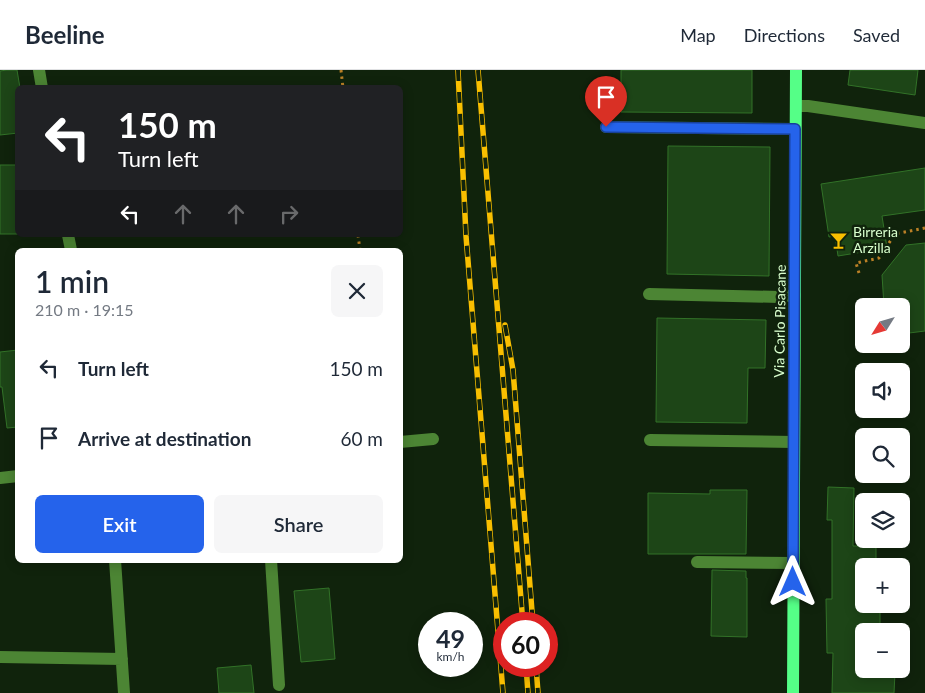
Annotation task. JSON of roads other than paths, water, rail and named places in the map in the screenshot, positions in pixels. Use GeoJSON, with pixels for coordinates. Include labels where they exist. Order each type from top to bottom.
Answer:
{"type":"FeatureCollection","features":[{"type":"Feature","properties":{"kind":"main road","name":"Via Carlo Pisacane"},"geometry":{"type":"LineString","coordinates":[[793,693],[796,70]]}},
{"type":"Feature","properties":{"kind":"street"},"geometry":{"type":"LineString","coordinates":[[39,70],[42,85]]}},
{"type":"Feature","properties":{"kind":"street"},"geometry":{"type":"LineString","coordinates":[[796,106],[808,106],[925,123]]}},
{"type":"Feature","properties":{"kind":"street"},"geometry":{"type":"LineString","coordinates":[[606,127],[795,129]]}},
{"type":"Feature","properties":{"kind":"street"},"geometry":{"type":"LineString","coordinates":[[649,294],[779,297],[795,295]]}},
{"type":"Feature","properties":{"kind":"street"},"geometry":{"type":"LineString","coordinates":[[403,442],[433,439]]}},
{"type":"Feature","properties":{"kind":"street"},"geometry":{"type":"LineString","coordinates":[[650,440],[794,442]]}},
{"type":"Feature","properties":{"kind":"street"},"geometry":{"type":"LineString","coordinates":[[0,478],[15,476]]}},
{"type":"Feature","properties":{"kind":"street"},"geometry":{"type":"LineString","coordinates":[[697,562],[793,563]]}},
{"type":"Feature","properties":{"kind":"street"},"geometry":{"type":"LineString","coordinates":[[115,563],[124,693]]}},
{"type":"Feature","properties":{"kind":"street"},"geometry":{"type":"LineString","coordinates":[[271,563],[279,685]]}},
{"type":"Feature","properties":{"kind":"street"},"geometry":{"type":"LineString","coordinates":[[0,657],[122,659]]}},
{"type":"Feature","properties":{"kind":"railway"},"geometry":{"type":"LineString","coordinates":[[458,70],[466,236],[503,693]]}},
{"type":"Feature","properties":{"kind":"railway"},"geometry":{"type":"LineString","coordinates":[[478,70],[522,612]]}},
{"type":"Feature","properties":{"kind":"railway"},"geometry":{"type":"LineString","coordinates":[[505,325],[513,370],[532,612]]}},
{"type":"Feature","properties":{"kind":"railway"},"geometry":{"type":"LineString","coordinates":[[527,677],[528,693]]}},
{"type":"Feature","properties":{"kind":"railway"},"geometry":{"type":"LineString","coordinates":[[537,677],[538,693]]}},
{"type":"Feature","properties":{"kind":"place","name":"Birreria Arzilla"},"geometry":{"type":"Point","coordinates":[839,240]}}]}
